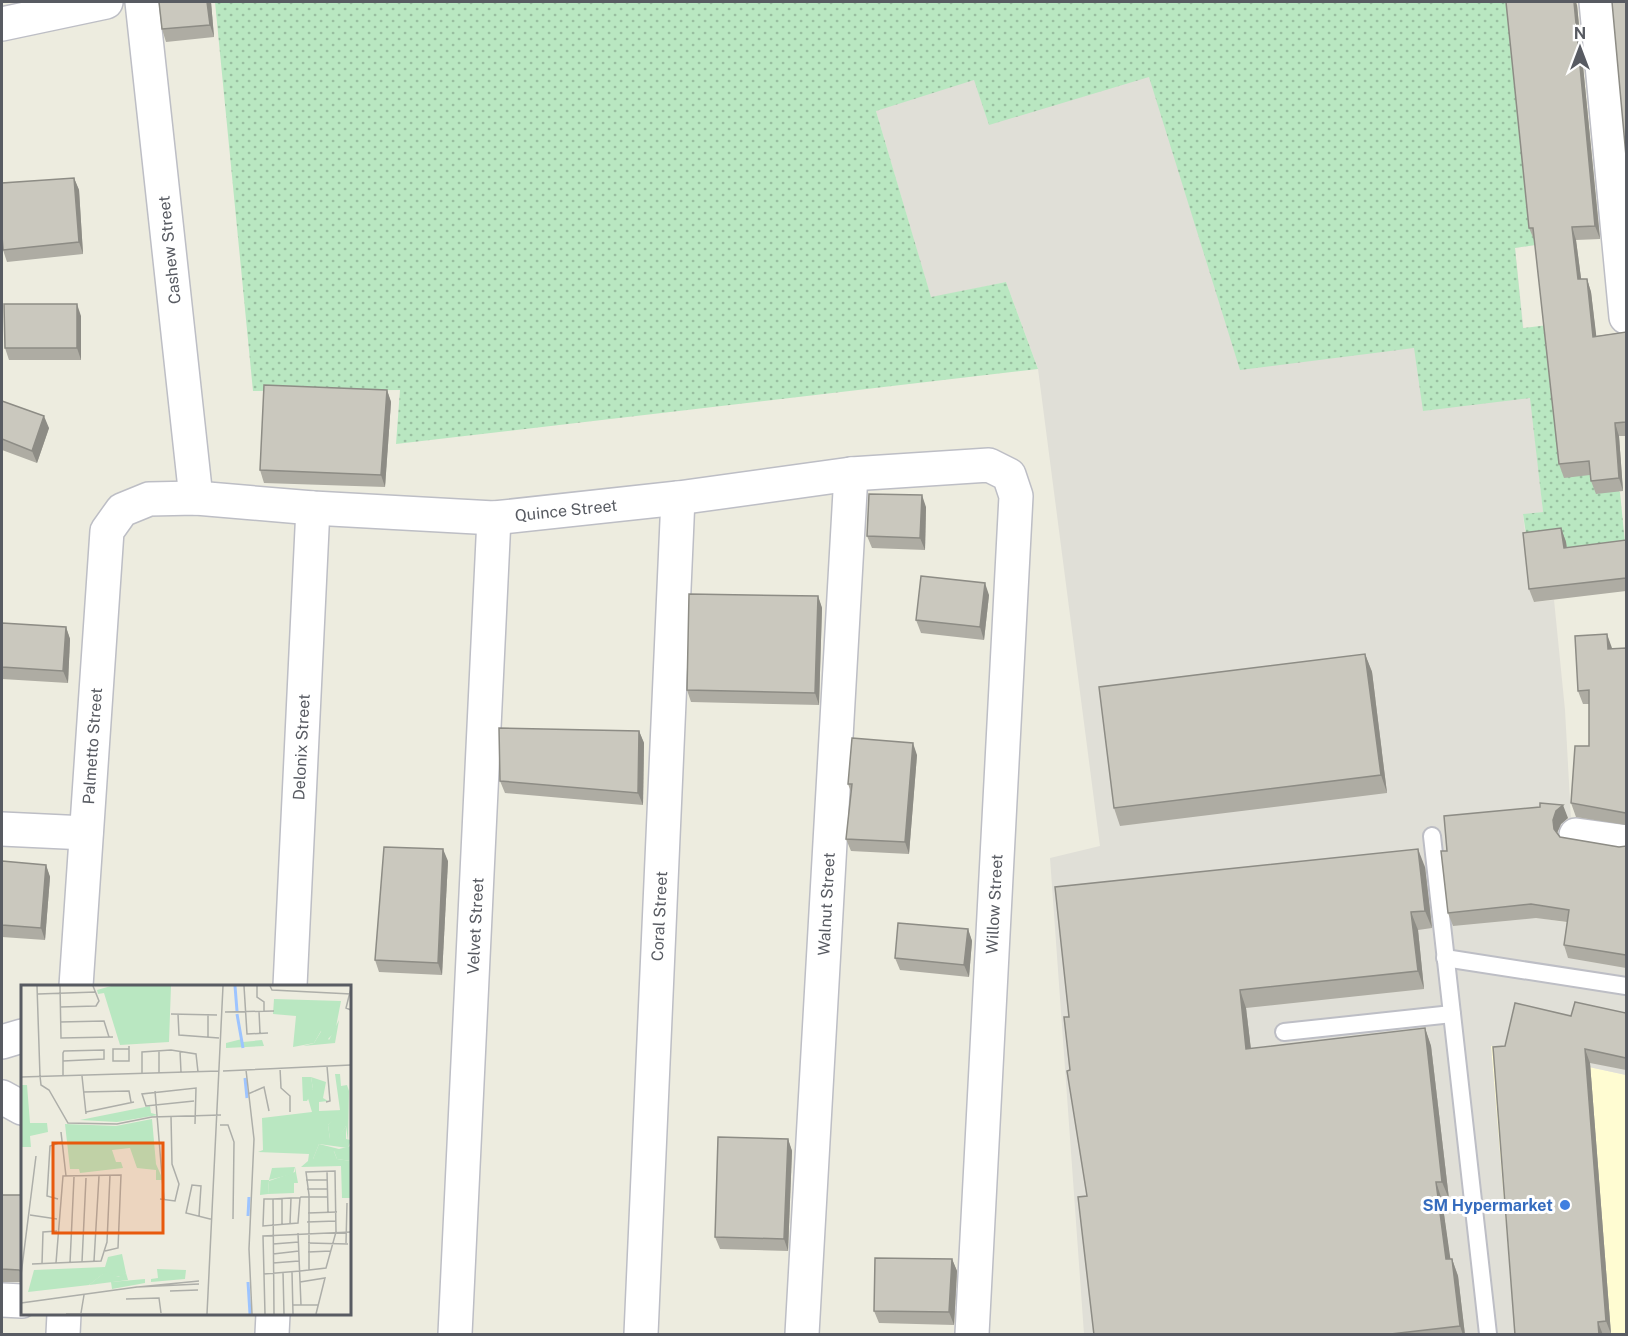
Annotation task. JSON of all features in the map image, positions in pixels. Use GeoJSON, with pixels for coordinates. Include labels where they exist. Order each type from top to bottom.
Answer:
{"type":"FeatureCollection","features":[{"type":"Feature","properties":{"kind":"street"},"geometry":{"type":"LineString","coordinates":[[2,24],[106,2]]}},
{"type":"Feature","properties":{"kind":"street","name":"Cashew Street"},"geometry":{"type":"LineString","coordinates":[[142,2],[196,498]]}},
{"type":"Feature","properties":{"kind":"street"},"geometry":{"type":"LineString","coordinates":[[1596,2],[1626,317]]}},
{"type":"Feature","properties":{"kind":"street","name":"Quince Street"},"geometry":{"type":"LineString","coordinates":[[122,510],[150,499],[196,498],[313,508],[494,518],[678,498],[851,474],[989,465],[1009,475]]}},
{"type":"Feature","properties":{"kind":"street","name":"Walnut Street"},"geometry":{"type":"LineString","coordinates":[[802,1335],[851,474]]}},
{"type":"Feature","properties":{"kind":"street","name":"Willow Street"},"geometry":{"type":"LineString","coordinates":[[972,1335],[1016,496],[1009,475]]}},
{"type":"Feature","properties":{"kind":"street","name":"Coral Street"},"geometry":{"type":"LineString","coordinates":[[641,1335],[678,498]]}},
{"type":"Feature","properties":{"kind":"street","name":"Delonix Street"},"geometry":{"type":"LineString","coordinates":[[290,985],[313,508]]}},
{"type":"Feature","properties":{"kind":"street","name":"Palmetto Street"},"geometry":{"type":"LineString","coordinates":[[76,985],[106,531],[122,510]]}},
{"type":"Feature","properties":{"kind":"street","name":"Velvet Street"},"geometry":{"type":"LineString","coordinates":[[455,1335],[494,518]]}},
{"type":"Feature","properties":{"kind":"street"},"geometry":{"type":"LineString","coordinates":[[2,829],[86,833]]}},
{"type":"Feature","properties":{"kind":"street"},"geometry":{"type":"LineString","coordinates":[[1576,835],[1626,843]]}},
{"type":"Feature","properties":{"kind":"street"},"geometry":{"type":"LineString","coordinates":[[2,1042],[21,1036]]}},
{"type":"Feature","properties":{"kind":"street"},"geometry":{"type":"LineString","coordinates":[[2,1097],[21,1107]]}},
{"type":"Feature","properties":{"kind":"street"},"geometry":{"type":"LineString","coordinates":[[2,1300],[21,1301]]}},
{"type":"Feature","properties":{"kind":"street"},"geometry":{"type":"LineString","coordinates":[[63,1335],[64,1315]]}},
{"type":"Feature","properties":{"kind":"street"},"geometry":{"type":"LineString","coordinates":[[272,1335],[273,1315]]}},
{"type":"Feature","properties":{"kind":"lane"},"geometry":{"type":"LineString","coordinates":[[1432,836],[1488,1335]]}},
{"type":"Feature","properties":{"kind":"lane"},"geometry":{"type":"LineString","coordinates":[[1445,958],[1626,986]]}},
{"type":"Feature","properties":{"kind":"lane"},"geometry":{"type":"LineString","coordinates":[[1284,1032],[1452,1014]]}},
{"type":"Feature","properties":{"kind":"shaded area"},"geometry":{"type":"Polygon","coordinates":[[[844,2],[1523,130],[1535,245],[1515,248],[1543,512],[1523,515],[1534,602],[1554,600],[1565,710],[1571,819],[1545,817],[1539,918],[1626,932],[1626,1075],[1491,1046],[1515,1334],[1084,1334],[1050,858],[1100,846],[1038,369],[1006,282],[931,298],[844,2]]]}},
{"type":"Feature","properties":{"kind":"shaded area","name":"SM Hypermarket"},"geometry":{"type":"Polygon","coordinates":[[[1491,1046],[1626,1075],[1626,1334],[1515,1334],[1491,1046]]]}},
{"type":"Feature","properties":{"kind":"green space"},"geometry":{"type":"Polygon","coordinates":[[[215,2],[1510,2],[1535,245],[1515,248],[1523,328],[1548,325],[1594,474],[1620,492],[1626,554],[1528,547],[1523,514],[1543,512],[1530,398],[1423,411],[1414,348],[1240,370],[1149,77],[989,125],[974,80],[876,111],[931,297],[1006,282],[1038,369],[396,444],[400,390],[253,391],[215,2]]]}},
{"type":"Feature","properties":{"kind":"building"},"geometry":{"type":"Polygon","coordinates":[[[159,2],[207,2],[210,25],[162,29],[159,2]]]}},
{"type":"Feature","properties":{"kind":"building"},"geometry":{"type":"Polygon","coordinates":[[[1506,2],[1574,2],[1595,226],[1572,227],[1578,279],[1587,279],[1593,337],[1626,332],[1626,422],[1615,423],[1619,478],[1591,481],[1589,461],[1559,464],[1533,228],[1529,228],[1506,2]]]}},
{"type":"Feature","properties":{"kind":"building"},"geometry":{"type":"Polygon","coordinates":[[[1612,2],[1626,2],[1626,156],[1612,2]]]}},
{"type":"Feature","properties":{"kind":"building"},"geometry":{"type":"Polygon","coordinates":[[[74,178],[79,242],[3,250],[2,183],[74,178]]]}},
{"type":"Feature","properties":{"kind":"building"},"geometry":{"type":"Polygon","coordinates":[[[4,304],[77,304],[77,348],[5,348],[4,304]]]}},
{"type":"Feature","properties":{"kind":"building"},"geometry":{"type":"Polygon","coordinates":[[[264,385],[387,390],[381,475],[260,470],[264,385]]]}},
{"type":"Feature","properties":{"kind":"building"},"geometry":{"type":"Polygon","coordinates":[[[2,401],[44,416],[32,451],[2,439],[2,401]]]}},
{"type":"Feature","properties":{"kind":"building"},"geometry":{"type":"Polygon","coordinates":[[[869,494],[922,495],[920,538],[867,536],[869,494]]]}},
{"type":"Feature","properties":{"kind":"building"},"geometry":{"type":"Polygon","coordinates":[[[1561,528],[1564,548],[1626,540],[1626,578],[1529,589],[1523,533],[1561,528]]]}},
{"type":"Feature","properties":{"kind":"building"},"geometry":{"type":"Polygon","coordinates":[[[921,576],[985,583],[980,627],[916,620],[921,576]]]}},
{"type":"Feature","properties":{"kind":"building"},"geometry":{"type":"Polygon","coordinates":[[[689,594],[818,596],[815,693],[687,690],[689,594]]]}},
{"type":"Feature","properties":{"kind":"building"},"geometry":{"type":"Polygon","coordinates":[[[2,623],[66,627],[63,671],[2,667],[2,623]]]}},
{"type":"Feature","properties":{"kind":"building"},"geometry":{"type":"Polygon","coordinates":[[[1607,634],[1608,649],[1626,648],[1626,813],[1571,803],[1575,746],[1589,746],[1589,690],[1578,691],[1575,636],[1607,634]]]}},
{"type":"Feature","properties":{"kind":"building"},"geometry":{"type":"Polygon","coordinates":[[[1365,654],[1381,775],[1114,808],[1099,687],[1365,654]]]}},
{"type":"Feature","properties":{"kind":"building"},"geometry":{"type":"Polygon","coordinates":[[[499,728],[639,731],[638,793],[500,781],[499,728]]]}},
{"type":"Feature","properties":{"kind":"building"},"geometry":{"type":"Polygon","coordinates":[[[852,738],[913,743],[905,842],[846,839],[852,784],[848,784],[852,738]]]}},
{"type":"Feature","properties":{"kind":"building"},"geometry":{"type":"Polygon","coordinates":[[[1540,803],[1563,805],[1556,811],[1553,820],[1554,829],[1560,837],[1619,847],[1626,846],[1626,955],[1564,945],[1569,910],[1531,904],[1448,913],[1441,851],[1447,851],[1444,816],[1540,807],[1540,803]]]}},
{"type":"Feature","properties":{"kind":"building"},"geometry":{"type":"Polygon","coordinates":[[[384,847],[443,849],[438,963],[375,960],[384,847]]]}},
{"type":"Feature","properties":{"kind":"building"},"geometry":{"type":"Polygon","coordinates":[[[1418,849],[1425,911],[1411,912],[1418,971],[1240,990],[1246,1049],[1425,1028],[1442,1182],[1436,1182],[1446,1259],[1452,1259],[1460,1326],[1382,1335],[1094,1335],[1078,1197],[1087,1196],[1067,1071],[1070,1070],[1064,1017],[1069,1017],[1055,887],[1418,849]]]}},
{"type":"Feature","properties":{"kind":"building"},"geometry":{"type":"Polygon","coordinates":[[[2,861],[46,865],[41,928],[2,925],[2,861]]]}},
{"type":"Feature","properties":{"kind":"building"},"geometry":{"type":"Polygon","coordinates":[[[898,923],[968,929],[964,965],[895,958],[898,923]]]}},
{"type":"Feature","properties":{"kind":"building","name":"SM Hypermarket"},"geometry":{"type":"Polygon","coordinates":[[[1575,1002],[1626,1013],[1626,1058],[1585,1049],[1606,1321],[1598,1322],[1599,1335],[1515,1335],[1493,1047],[1505,1046],[1515,1003],[1571,1016],[1575,1002]]]}},
{"type":"Feature","properties":{"kind":"building"},"geometry":{"type":"Polygon","coordinates":[[[718,1137],[788,1139],[784,1239],[715,1237],[718,1137]]]}},
{"type":"Feature","properties":{"kind":"building"},"geometry":{"type":"Polygon","coordinates":[[[2,1195],[21,1195],[21,1271],[2,1269],[2,1195]]]}},
{"type":"Feature","properties":{"kind":"building"},"geometry":{"type":"Polygon","coordinates":[[[875,1258],[952,1259],[949,1312],[874,1311],[875,1258]]]}},
{"type":"Feature","properties":{"kind":"place","name":"SM Hypermarket"},"geometry":{"type":"Point","coordinates":[1565,1205]}}]}
